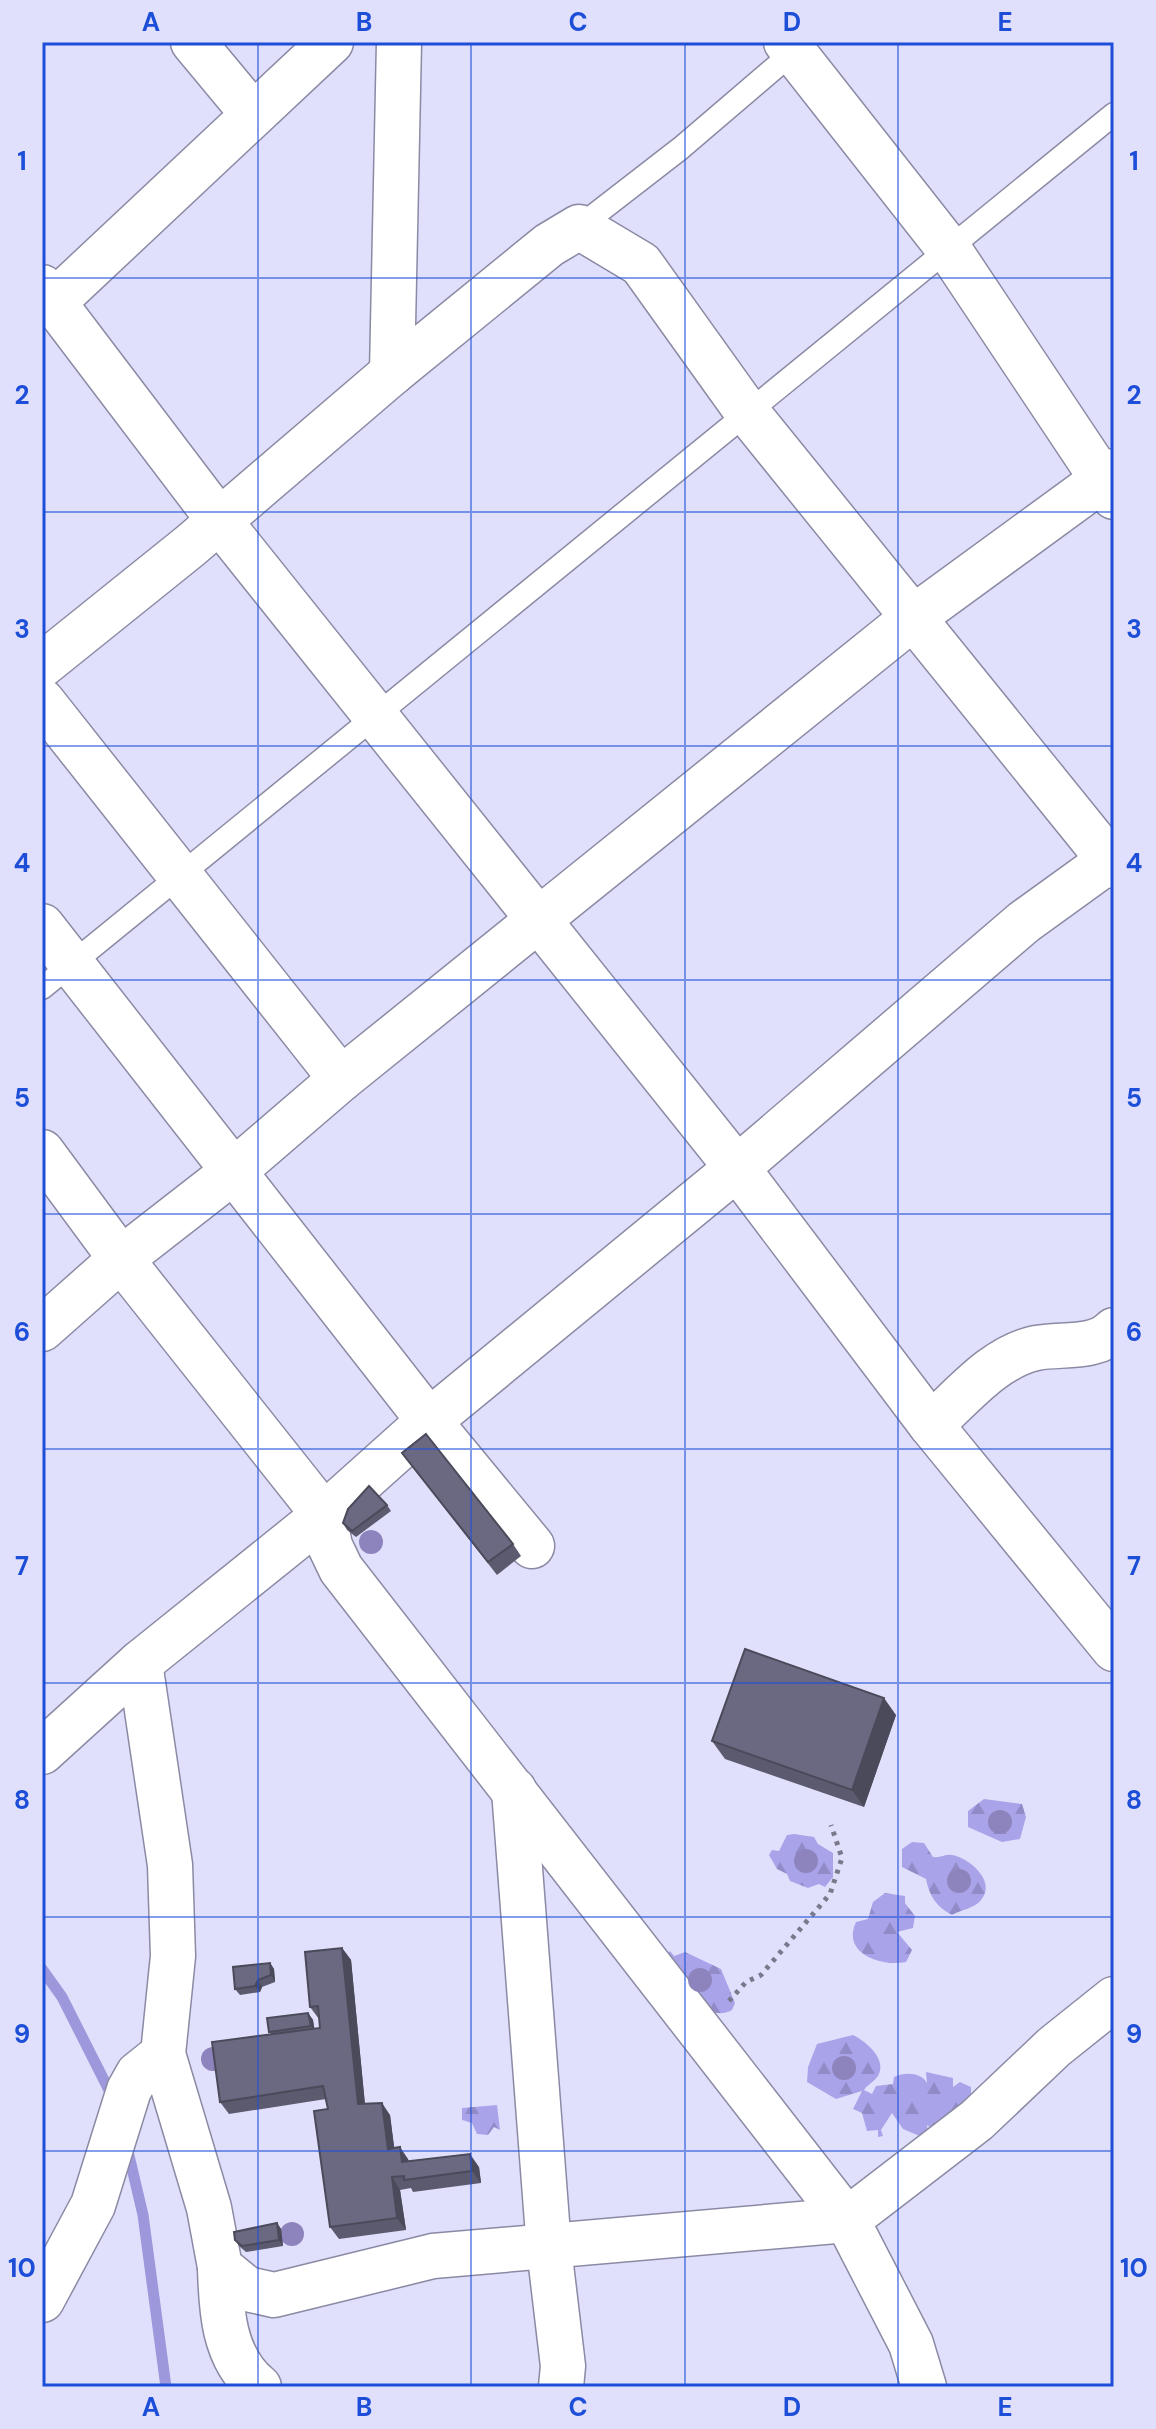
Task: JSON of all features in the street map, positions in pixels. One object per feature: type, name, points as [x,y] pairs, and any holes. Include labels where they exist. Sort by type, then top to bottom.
[{"type":"street","points":[[193,42],[252,113]]},
{"type":"street","points":[[331,42],[48,294],[218,519],[737,1168],[931,1425],[1114,1649]]},
{"type":"street","points":[[392,373],[399,42]]},
{"type":"street","points":[[42,1329],[121,1259],[234,1171],[341,1079],[914,617],[1110,483],[948,248],[795,45]]},
{"type":"street","points":[[42,665],[190,546],[392,373],[549,245],[579,227],[641,264],[747,412],[1113,861],[1024,922],[737,1168],[429,1421],[324,1515],[140,1663],[42,1752]]},
{"type":"street","points":[[42,701],[341,1079]]},
{"type":"street","points":[[42,926],[56,976],[234,1171],[429,1421],[532,1546]]},
{"type":"street","points":[[42,1152],[121,1259],[324,1515],[330,1546],[341,1569],[847,2220],[911,2344],[924,2387]]},
{"type":"street","points":[[931,1425],[1003,1359],[1056,1344],[1089,1344],[1114,1330]]},
{"type":"street","points":[[140,1663],[170,1865],[173,1956],[163,2054],[209,2208],[220,2267],[221,2311],[233,2351],[259,2387]]},
{"type":"street","points":[[514,1790],[549,2248],[563,2366],[561,2387]]},
{"type":"street","points":[[220,2267],[247,2289],[274,2295],[433,2256],[847,2220],[977,2120],[1054,2047],[1114,1999]]},
{"type":"street","points":[[42,2300],[93,2205],[129,2090],[138,2074],[163,2054]]},
{"type":"lane","points":[[579,227],[681,148],[795,45]]},
{"type":"lane","points":[[56,976],[1114,114]]},
{"type":"path","points":[[700,2030],[746,1982],[761,1975],[830,1894],[842,1858],[831,1825]]},
{"type":"green space","points":[[984,1799],[1022,1804],[1026,1817],[1020,1839],[1002,1842],[968,1827],[968,1811]]},
{"type":"green space","points":[[787,1835],[814,1837],[818,1844],[833,1853],[833,1877],[825,1887],[819,1884],[808,1888],[790,1881],[787,1874],[777,1869],[769,1855],[772,1850],[779,1851]]},
{"type":"green space","points":[[912,1842],[924,1843],[933,1857],[952,1855],[973,1866],[986,1886],[981,1900],[952,1915],[942,1908],[931,1895],[926,1879],[902,1867],[902,1849]]},
{"type":"green space","points":[[885,1893],[905,1896],[905,1903],[915,1916],[913,1928],[897,1932],[912,1950],[906,1962],[876,1960],[866,1956],[854,1942],[856,1922],[868,1919],[873,1902]]},
{"type":"green space","points":[[670,1951],[674,1956],[685,1952],[721,1969],[735,2003],[732,2010],[721,2013],[702,2006],[665,1957]]},
{"type":"green space","points":[[853,2035],[869,2046],[880,2064],[878,2076],[864,2090],[872,2094],[876,2086],[893,2084],[894,2077],[903,2074],[917,2075],[927,2083],[926,2072],[953,2078],[953,2087],[960,2082],[971,2087],[971,2096],[931,2128],[927,2125],[928,2133],[922,2137],[903,2129],[892,2113],[881,2130],[883,2136],[878,2137],[878,2130],[867,2131],[862,2113],[853,2109],[862,2091],[836,2099],[807,2082],[808,2067],[817,2044]]},
{"type":"green space","points":[[497,2105],[500,2130],[494,2127],[488,2135],[477,2134],[472,2123],[462,2120],[462,2108]]},
{"type":"building","points":[[426,1434],[513,1544],[488,1562],[402,1453]]},
{"type":"building","points":[[369,1486],[387,1505],[352,1531],[343,1523],[348,1509]]},
{"type":"building","points":[[745,1649],[884,1698],[852,1790],[712,1741]]},
{"type":"building","points":[[342,1948],[358,2104],[382,2103],[388,2149],[400,2147],[402,2162],[470,2154],[472,2171],[404,2180],[404,2176],[392,2177],[397,2218],[330,2227],[314,2111],[328,2109],[323,2086],[220,2102],[212,2042],[320,2028],[318,2006],[310,2007],[305,1952]]},
{"type":"building","points":[[270,1963],[271,1975],[258,1980],[255,1986],[235,1989],[233,1967]]},
{"type":"building","points":[[308,2013],[311,2026],[269,2032],[267,2018]]},
{"type":"building","points":[[277,2223],[279,2240],[242,2246],[235,2240],[234,2232]]},
{"type":"waterway","points":[[42,1969],[62,1997],[114,2100]]},
{"type":"waterway","points":[[127,2147],[143,2215],[166,2387]]}]
